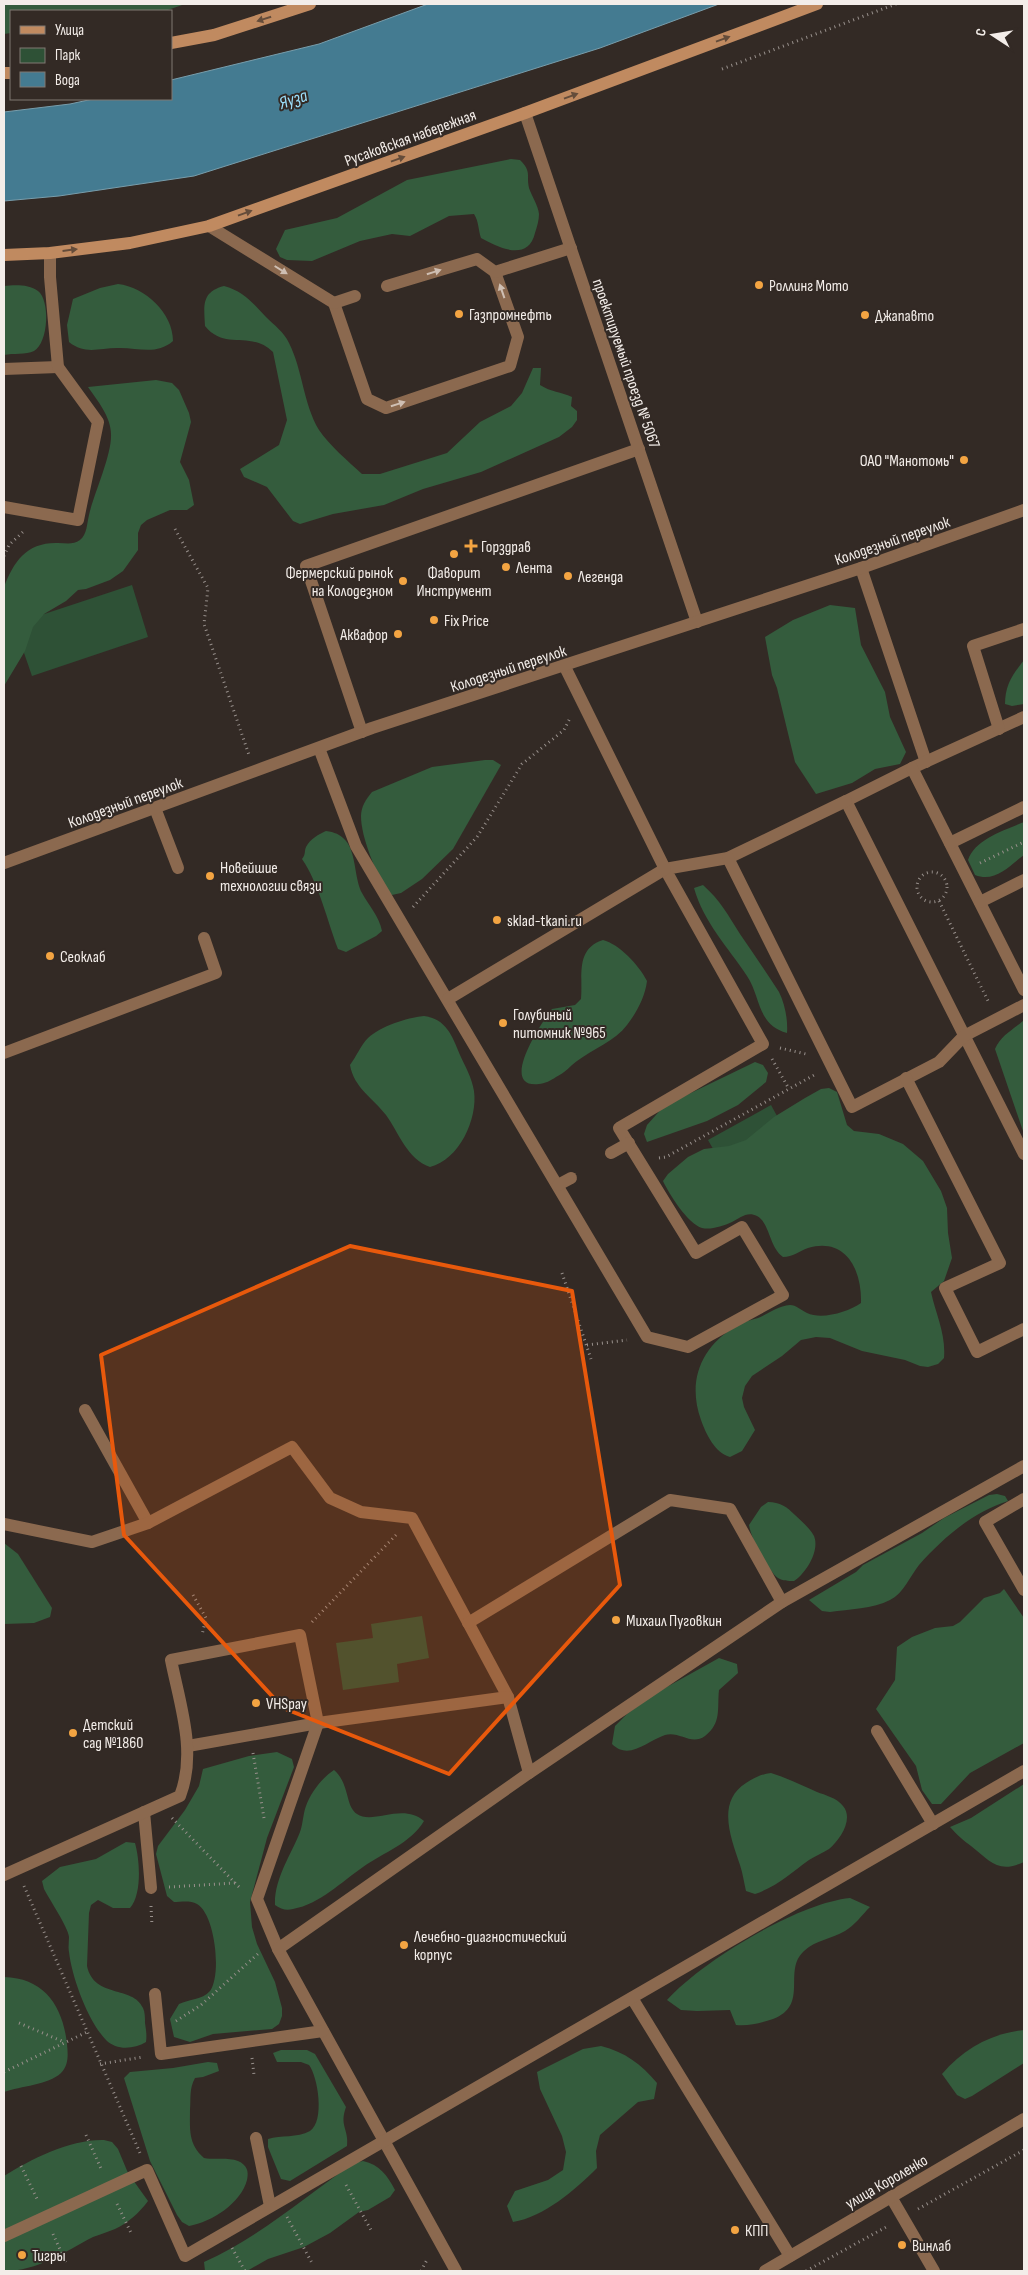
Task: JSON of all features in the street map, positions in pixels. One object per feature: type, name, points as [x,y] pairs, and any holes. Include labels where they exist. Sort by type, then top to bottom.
[{"type":"main road","points":[[172,43],[214,35],[310,4]]},
{"type":"main road","name":"Русаковская набережная","points":[[4,255],[50,253],[130,243],[209,226],[525,113],[816,4]]},
{"type":"street","name":"проектируемый проезд № 5067","points":[[525,113],[697,622]]},
{"type":"street","points":[[209,226],[334,303],[367,399],[386,408],[510,366],[518,337],[495,272],[477,259],[387,286]]},
{"type":"street","points":[[495,272],[571,248]]},
{"type":"street","points":[[4,507],[78,520],[98,422],[58,367],[50,277],[50,253]]},
{"type":"street","points":[[334,303],[355,296]]},
{"type":"street","points":[[4,369],[58,367]]},
{"type":"street","points":[[362,732],[306,566],[639,449]]},
{"type":"street","name":"Колодезный переулок","points":[[4,863],[362,732],[565,667],[861,568],[1024,510]]},
{"type":"street","points":[[861,568],[926,762]]},
{"type":"street","points":[[999,729],[973,646],[1024,629]]},
{"type":"street","points":[[319,748],[356,846],[647,1337],[688,1347],[783,1294],[742,1227],[696,1253],[620,1128],[763,1044],[665,869],[565,667]]},
{"type":"street","points":[[448,999],[665,869],[728,858],[912,768],[1024,717]]},
{"type":"street","points":[[912,768],[1024,990]]},
{"type":"street","points":[[846,801],[1024,1154]]},
{"type":"street","points":[[950,843],[1024,807]]},
{"type":"street","points":[[155,808],[178,868]]},
{"type":"street","points":[[728,858],[852,1107],[938,1062],[964,1036],[1024,1005]]},
{"type":"street","points":[[980,902],[1024,880]]},
{"type":"street","points":[[4,1053],[216,973],[204,938]]},
{"type":"street","points":[[906,1078],[1000,1263],[945,1288],[977,1352],[1024,1329]]},
{"type":"street","points":[[611,1153],[629,1142]]},
{"type":"street","points":[[558,1185],[571,1178]]},
{"type":"street","points":[[85,1410],[148,1523]]},
{"type":"street","points":[[4,1524],[92,1542],[148,1523],[292,1446],[330,1498],[361,1512],[412,1518],[508,1697],[529,1773]]},
{"type":"street","points":[[276,1944],[782,1602],[1024,1466]]},
{"type":"street","points":[[1024,1499],[985,1522],[1024,1590]]},
{"type":"street","points":[[468,1623],[670,1500],[730,1509],[782,1602]]},
{"type":"street","points":[[4,1875],[180,1796],[185,1784],[188,1746],[171,1660],[300,1635],[318,1723],[258,1899],[276,1944],[456,2271]]},
{"type":"street","points":[[188,1746],[318,1723],[508,1697]]},
{"type":"street","points":[[877,1731],[933,1824]]},
{"type":"street","points":[[4,2236],[147,2170],[185,2256],[1024,1771]]},
{"type":"street","points":[[144,1812],[151,1888]]},
{"type":"street","points":[[154,1994],[161,2054],[323,2031]]},
{"type":"street","points":[[632,1998],[790,2256]]},
{"type":"street","name":"улица Короленко","points":[[765,2271],[1024,2119]]},
{"type":"street","points":[[256,2138],[274,2204]]},
{"type":"street","points":[[891,2197],[934,2271]]},
{"type":"path","points":[[722,69],[896,4]]},
{"type":"path","points":[[4,556],[9,545],[28,528],[55,516]]},
{"type":"path","points":[[175,529],[208,588],[204,624],[250,756]]},
{"type":"path","points":[[401,921],[477,837],[522,764],[564,730],[581,698]]},
{"type":"path","points":[[946,880],[1024,842]]},
{"type":"path","points":[[938,872],[946,880],[947,890],[939,901],[925,901],[920,897],[916,884],[924,873],[938,872]]},
{"type":"path","points":[[939,901],[997,1019]]},
{"type":"path","points":[[763,1044],[830,1063]]},
{"type":"path","points":[[763,1044],[789,1089]]},
{"type":"path","points":[[666,1157],[789,1089],[830,1063]]},
{"type":"path","points":[[562,1273],[591,1359]]},
{"type":"path","points":[[587,1345],[647,1337]]},
{"type":"path","points":[[300,1635],[412,1518]]},
{"type":"path","points":[[193,1595],[206,1618]]},
{"type":"path","points":[[250,1734],[265,1826]]},
{"type":"path","points":[[159,1805],[261,1908]]},
{"type":"path","points":[[17,1870],[147,2170]]},
{"type":"path","points":[[151,1888],[236,1883]]},
{"type":"path","points":[[159,2033],[201,2005],[276,1944]]},
{"type":"path","points":[[19,2023],[65,2043]]},
{"type":"path","points":[[4,2072],[87,2032]]},
{"type":"path","points":[[100,2064],[161,2054]]},
{"type":"path","points":[[336,2168],[371,2230]]},
{"type":"path","points":[[274,2204],[312,2263]]},
{"type":"path","points":[[224,2233],[245,2271]]},
{"type":"highlighted area","points":[[350,1246],[572,1291],[620,1585],[449,1774],[283,1708],[124,1535],[101,1355]]},
{"type":"green space","points":[[4,4],[185,4],[168,10],[10,10],[10,33],[4,34]]},
{"type":"green space","points":[[511,159],[520,160],[526,168],[529,188],[539,214],[531,242],[520,250],[496,246],[481,238],[474,214],[449,216],[410,236],[392,234],[360,241],[312,261],[287,260],[280,257],[276,249],[285,230],[337,218],[407,180]]},
{"type":"green space","points":[[118,284],[138,290],[156,303],[168,321],[173,341],[167,346],[153,350],[117,348],[86,350],[69,342],[67,325],[73,299],[100,288]]},
{"type":"green space","points":[[4,286],[30,287],[38,291],[42,296],[46,312],[45,330],[43,339],[34,351],[4,355]]},
{"type":"green space","points":[[224,286],[237,291],[247,298],[284,335],[294,354],[310,409],[319,430],[334,448],[362,474],[380,474],[447,453],[480,422],[511,406],[522,393],[533,368],[541,368],[540,385],[572,397],[571,406],[577,411],[577,420],[572,427],[559,437],[481,472],[423,489],[384,505],[333,514],[300,524],[293,521],[267,487],[244,477],[240,469],[279,445],[287,420],[273,352],[256,342],[221,338],[205,326],[205,306],[208,296],[211,292]]},
{"type":"green space","points":[[156,380],[172,383],[179,390],[189,413],[191,422],[180,462],[189,480],[194,505],[187,510],[170,510],[147,520],[141,525],[138,533],[138,550],[123,571],[110,580],[78,590],[66,601],[44,614],[33,627],[25,651],[4,686],[4,587],[12,569],[23,555],[38,546],[75,543],[82,538],[106,463],[111,443],[109,421],[88,387]]},
{"type":"green space","points":[[132,585],[148,637],[32,676],[14,624]]},
{"type":"green space","points":[[830,605],[855,608],[861,645],[885,692],[890,717],[906,752],[900,764],[875,769],[852,783],[816,794],[795,762],[777,688],[772,675],[765,637],[793,620]]},
{"type":"green space","points":[[1024,660],[1024,704],[1012,706],[1005,704],[1006,691],[1010,680]]},
{"type":"green space","points":[[493,760],[501,765],[453,849],[422,879],[401,893],[392,895],[385,890],[377,874],[363,834],[362,809],[372,792],[432,767]]},
{"type":"green space","points":[[1024,822],[1024,855],[995,875],[982,877],[975,875],[968,860],[977,846],[991,836]]},
{"type":"green space","points":[[326,831],[337,834],[349,846],[362,893],[376,916],[382,931],[346,952],[338,949],[318,891],[302,859],[310,842]]},
{"type":"green space","points":[[703,885],[723,908],[779,992],[786,1012],[787,1033],[770,1024],[765,1017],[752,984],[710,924],[698,901],[694,888]]},
{"type":"green space","points":[[603,940],[609,942],[628,956],[647,981],[637,1010],[622,1031],[577,1061],[562,1074],[543,1083],[527,1083],[522,1076],[522,1065],[526,1052],[552,1009],[575,1005],[581,999],[581,973],[584,957],[594,944]]},
{"type":"green space","points":[[424,1016],[443,1024],[451,1035],[472,1081],[474,1091],[473,1114],[464,1137],[450,1156],[430,1167],[409,1152],[386,1115],[355,1080],[350,1065],[365,1041],[373,1034],[394,1023]]},
{"type":"green space","points":[[1024,1020],[1024,1134],[995,1049],[1004,1036]]},
{"type":"green space","points":[[755,1062],[763,1065],[768,1073],[766,1082],[738,1105],[707,1121],[647,1142],[644,1134],[647,1125],[664,1106]]},
{"type":"green space","points":[[829,1088],[837,1092],[847,1125],[854,1131],[879,1134],[903,1144],[923,1161],[941,1191],[947,1208],[952,1258],[944,1281],[931,1292],[944,1341],[944,1358],[938,1364],[928,1367],[920,1366],[905,1360],[862,1351],[830,1338],[816,1337],[801,1340],[782,1356],[752,1376],[745,1386],[742,1398],[744,1407],[755,1430],[742,1451],[730,1457],[720,1452],[708,1437],[697,1406],[696,1392],[700,1366],[714,1344],[736,1326],[781,1307],[792,1305],[807,1313],[820,1316],[842,1312],[861,1303],[861,1291],[855,1268],[842,1252],[832,1247],[821,1246],[808,1248],[793,1255],[783,1257],[778,1253],[765,1224],[757,1216],[750,1214],[721,1226],[702,1228],[691,1221],[679,1208],[663,1181],[668,1174],[688,1157],[704,1149],[729,1146],[746,1140],[774,1117],[821,1089]]},
{"type":"green space","points":[[771,1105],[799,1156],[737,1191],[708,1140]]},
{"type":"green space","points":[[989,1495],[1005,1496],[1008,1501],[983,1512],[949,1535],[919,1565],[899,1593],[890,1600],[869,1607],[830,1612],[822,1611],[809,1600],[856,1572],[863,1565],[922,1533],[944,1518]]},
{"type":"green space","points":[[768,1502],[786,1507],[814,1536],[815,1548],[811,1561],[803,1573],[794,1581],[782,1580],[774,1574],[760,1553],[750,1531],[749,1525],[761,1507]]},
{"type":"green space","points":[[4,1543],[18,1554],[52,1608],[50,1617],[34,1623],[4,1624]]},
{"type":"green space","points":[[1004,1589],[1024,1618],[1024,1743],[970,1773],[941,1804],[932,1804],[922,1790],[916,1766],[876,1709],[895,1680],[897,1647],[912,1637],[935,1628],[953,1626],[960,1622],[984,1598],[1000,1593]]},
{"type":"green space","points":[[422,1616],[429,1658],[397,1664],[399,1682],[343,1690],[336,1643],[373,1638],[371,1624]]},
{"type":"green space","points":[[719,1658],[737,1664],[738,1673],[719,1690],[716,1720],[714,1726],[705,1736],[695,1740],[670,1734],[638,1748],[625,1751],[618,1749],[612,1744],[615,1726],[627,1714],[656,1693]]},
{"type":"green space","points":[[277,1752],[292,1759],[294,1767],[267,1838],[250,1902],[252,1927],[257,1944],[275,1982],[282,2008],[282,2016],[279,2024],[272,2029],[213,2034],[190,2042],[174,2037],[170,2019],[179,2004],[207,1994],[214,1983],[216,1972],[215,1945],[203,1910],[197,1904],[174,1902],[167,1896],[156,1854],[158,1846],[185,1810],[199,1786],[203,1769],[249,1756]]},
{"type":"green space","points":[[334,1770],[343,1782],[351,1806],[357,1814],[371,1817],[407,1813],[424,1821],[412,1836],[363,1867],[330,1892],[303,1906],[290,1910],[281,1909],[275,1905],[277,1886],[300,1832],[306,1806],[317,1786]]},
{"type":"green space","points":[[771,1773],[838,1801],[846,1811],[847,1817],[841,1835],[829,1849],[809,1860],[777,1884],[755,1894],[746,1891],[730,1832],[729,1810],[731,1800],[746,1783],[764,1774]]},
{"type":"green space","points":[[1024,1784],[1024,1862],[1007,1867],[995,1864],[984,1857],[950,1827],[971,1818]]},
{"type":"green space","points":[[126,1842],[135,1843],[137,1850],[139,1877],[137,1894],[130,1908],[113,1908],[98,1900],[91,1905],[87,1966],[91,1976],[97,1983],[105,1988],[131,1996],[143,2008],[146,2042],[126,2048],[110,2044],[99,2032],[87,2011],[71,1962],[68,1932],[44,1889],[42,1881],[60,1867],[96,1859]]},
{"type":"green space","points":[[850,1898],[870,1907],[848,1929],[814,1944],[804,1951],[798,1959],[795,1968],[793,1997],[784,2013],[759,2023],[736,2025],[730,2010],[681,2010],[667,2000],[703,1968],[752,1936],[804,1911],[829,1902]]},
{"type":"green space","points":[[4,1977],[31,1983],[49,1997],[61,2018],[65,2031],[68,2055],[64,2070],[56,2077],[42,2083],[4,2092]]},
{"type":"green space","points":[[1024,2030],[1024,2063],[972,2096],[965,2099],[957,2095],[942,2074],[950,2065],[979,2044],[1001,2035]]},
{"type":"green space","points":[[601,2046],[625,2055],[645,2070],[657,2083],[654,2099],[638,2102],[600,2135],[596,2151],[597,2168],[579,2185],[547,2209],[536,2215],[513,2222],[507,2206],[515,2191],[548,2180],[563,2170],[566,2152],[562,2136],[540,2089],[537,2072],[583,2049]]},
{"type":"green space","points":[[281,2050],[307,2050],[315,2054],[346,2107],[343,2119],[347,2135],[347,2146],[290,2181],[281,2179],[268,2147],[268,2139],[300,2135],[310,2131],[315,2126],[319,2109],[315,2079],[309,2065],[301,2062],[277,2062],[273,2053]]},
{"type":"green space","points":[[208,2062],[217,2063],[219,2071],[195,2078],[193,2082],[190,2130],[193,2142],[204,2158],[230,2159],[243,2164],[247,2169],[248,2177],[244,2188],[232,2204],[216,2216],[189,2226],[182,2222],[177,2215],[150,2161],[124,2078],[130,2072],[173,2068]]},
{"type":"green space","points":[[104,2140],[112,2142],[118,2149],[128,2173],[148,2201],[133,2217],[120,2227],[93,2237],[39,2264],[28,2268],[4,2271],[4,2176],[26,2163],[65,2146]]},
{"type":"green space","points":[[363,2161],[374,2165],[386,2175],[395,2190],[390,2197],[368,2210],[359,2212],[330,2233],[304,2247],[268,2259],[247,2271],[205,2271],[204,2262],[263,2229],[354,2163]]},
{"type":"water","name":"Яуза","points":[[428,4],[719,4],[600,48],[194,176],[59,196],[4,201],[4,112],[88,100],[172,100],[172,80],[319,44]]},
{"type":"place","name":"Роллинг Мото","points":[[759,285]]},
{"type":"place","name":"Газпромнефть","points":[[459,314]]},
{"type":"place","name":"Джапавто","points":[[865,315]]},
{"type":"place","name":"ОАО \"Манотомь\"","points":[[964,460]]},
{"type":"place","name":"Горздрав","points":[[471,546]]},
{"type":"place","name":"Фаворит Инструмент","points":[[454,554]]},
{"type":"place","name":"Лента","points":[[506,567]]},
{"type":"place","name":"Легенда","points":[[568,576]]},
{"type":"place","name":"Фермерский рынок на Колодезном","points":[[403,581]]},
{"type":"place","name":"Fix Price","points":[[434,620]]},
{"type":"place","name":"Аквафор","points":[[398,634]]},
{"type":"place","name":"Новейшие технологии связи","points":[[210,876]]},
{"type":"place","name":"sklad-tkani.ru","points":[[497,920]]},
{"type":"place","name":"Сеоклаб","points":[[50,956]]},
{"type":"place","name":"Голубиный питомник №965","points":[[503,1023]]},
{"type":"place","name":"Михаил Пуговкин","points":[[616,1620]]},
{"type":"place","name":"VHSpay","points":[[256,1703]]},
{"type":"place","name":"Детский сад №1860","points":[[73,1733]]},
{"type":"place","name":"Лечебно-диагностический корпус","points":[[404,1945]]},
{"type":"place","name":"КПП","points":[[735,2230]]},
{"type":"place","name":"Винлаб","points":[[902,2245]]},
{"type":"place","name":"Тигры","points":[[22,2255]]}]
